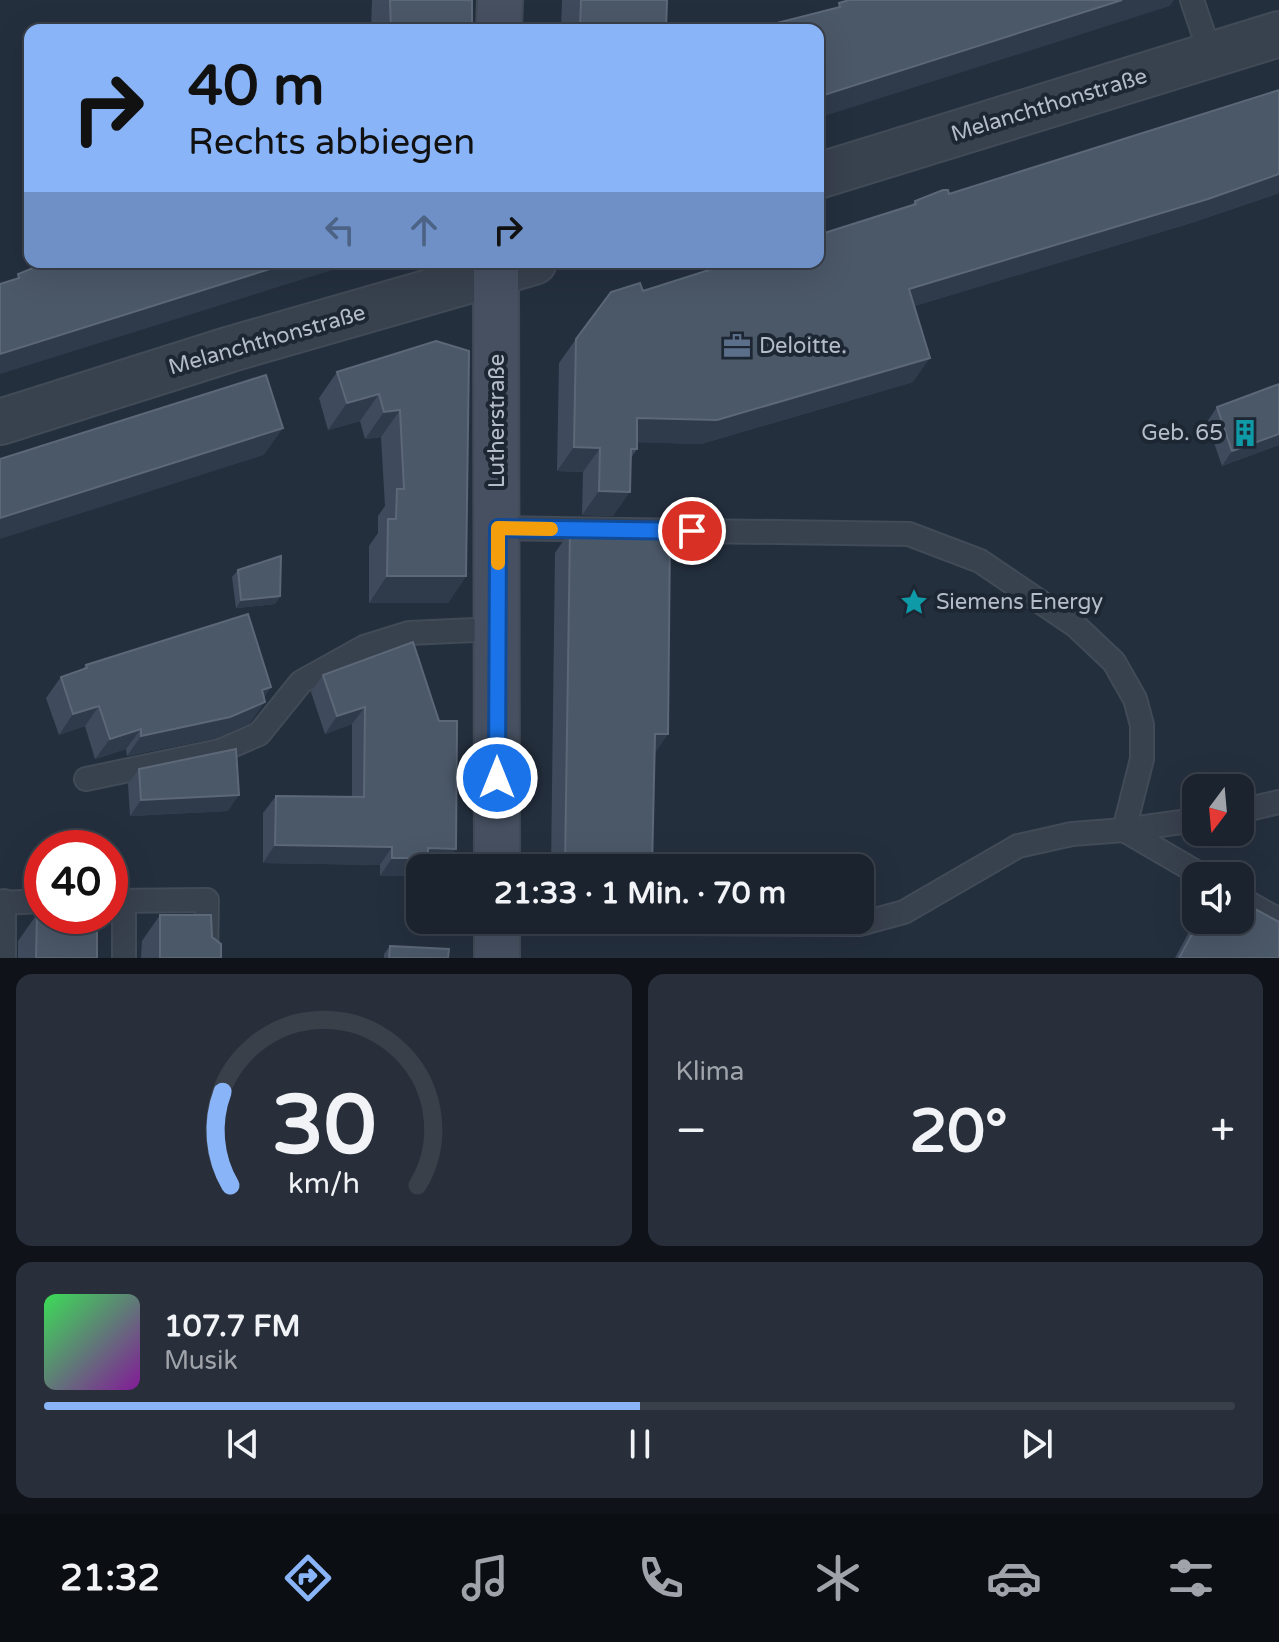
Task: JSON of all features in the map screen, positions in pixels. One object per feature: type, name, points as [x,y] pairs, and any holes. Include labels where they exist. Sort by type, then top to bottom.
[{"type":"street","points":[[499,24],[500,0]]},
{"type":"street","name":"Melanchthonstraße","points":[[824,174],[1279,34]]},
{"type":"street","name":"Melanchthonstraße","points":[[0,422],[233,348],[502,268]]},
{"type":"street","name":"Lutherstraße","points":[[497,854],[498,528],[509,268]]},
{"type":"lane","points":[[1192,0],[1211,56]]},
{"type":"lane","points":[[498,528],[909,534],[980,561],[1076,626],[1114,662],[1135,699],[1142,725],[1142,759],[1124,830]]},
{"type":"lane","points":[[86,779],[220,751],[259,734],[290,691],[364,647],[409,633],[497,629]]},
{"type":"lane","points":[[1254,808],[1279,802]]},
{"type":"lane","points":[[874,920],[904,912],[1018,846],[1072,834],[1182,822]]},
{"type":"lane","points":[[1124,830],[1182,864]]},
{"type":"lane","points":[[128,901],[207,900],[206,958]]},
{"type":"lane","points":[[4,958],[2,902],[24,901]]},
{"type":"lane","points":[[1254,906],[1279,920]]},
{"type":"lane","points":[[121,934],[124,958]]},
{"type":"building","points":[[390,0],[472,0],[472,24],[391,24]]},
{"type":"building","points":[[581,0],[667,0],[666,24],[580,24]]},
{"type":"building","points":[[849,0],[1122,0],[824,95],[824,24],[773,24],[840,7],[839,3]]},
{"type":"building","points":[[1279,90],[1279,174],[1208,199],[909,289],[930,358],[717,420],[637,418],[637,449],[631,449],[630,492],[599,491],[600,448],[574,447],[576,339],[611,292],[640,283],[643,291],[715,268],[824,268],[824,233],[916,204],[915,201],[943,190],[948,190],[949,194]]},
{"type":"building","points":[[33,268],[273,268],[0,354],[0,284],[19,278],[18,274]]},
{"type":"building","points":[[436,341],[469,351],[466,576],[387,576],[388,519],[396,519],[397,489],[404,489],[400,410],[384,412],[379,394],[347,403],[337,372]]},
{"type":"building","points":[[266,375],[283,428],[0,518],[0,459]]},
{"type":"building","name":"Geb. 65","points":[[1279,384],[1279,434],[1232,451],[1217,407]]},
{"type":"building","points":[[597,522],[627,522],[627,533],[670,534],[668,734],[655,734],[652,854],[565,854],[570,531],[597,532]]},
{"type":"building","points":[[281,556],[280,596],[241,600],[238,570]]},
{"type":"building","points":[[248,614],[271,687],[262,690],[265,702],[230,717],[141,736],[141,729],[110,739],[99,706],[73,714],[61,677],[87,668],[86,665]]},
{"type":"building","points":[[413,642],[439,721],[457,721],[456,849],[428,848],[428,854],[406,854],[406,858],[392,858],[392,847],[275,845],[276,796],[364,797],[365,707],[337,716],[323,675]]},
{"type":"building","points":[[236,749],[239,795],[141,800],[139,769]]},
{"type":"building","points":[[1254,909],[1279,922],[1279,958],[1179,958],[1192,934],[1254,934]]},
{"type":"building","points":[[160,915],[211,915],[212,937],[221,944],[221,958],[160,958]]},
{"type":"building","points":[[37,934],[97,934],[97,958],[36,958]]},
{"type":"building","points":[[390,946],[449,949],[448,958],[389,958]]},
{"type":"slow traffic","points":[[498,563],[498,528],[551,529]]},
{"type":"place","name":"Deloitte.","points":[[737,346]]},
{"type":"place","name":"Geb. 65","points":[[1245,433]]},
{"type":"place","name":"Siemens Energy","points":[[914,602]]},
{"type":"route","points":[[497,778],[498,528],[692,531]]}]
